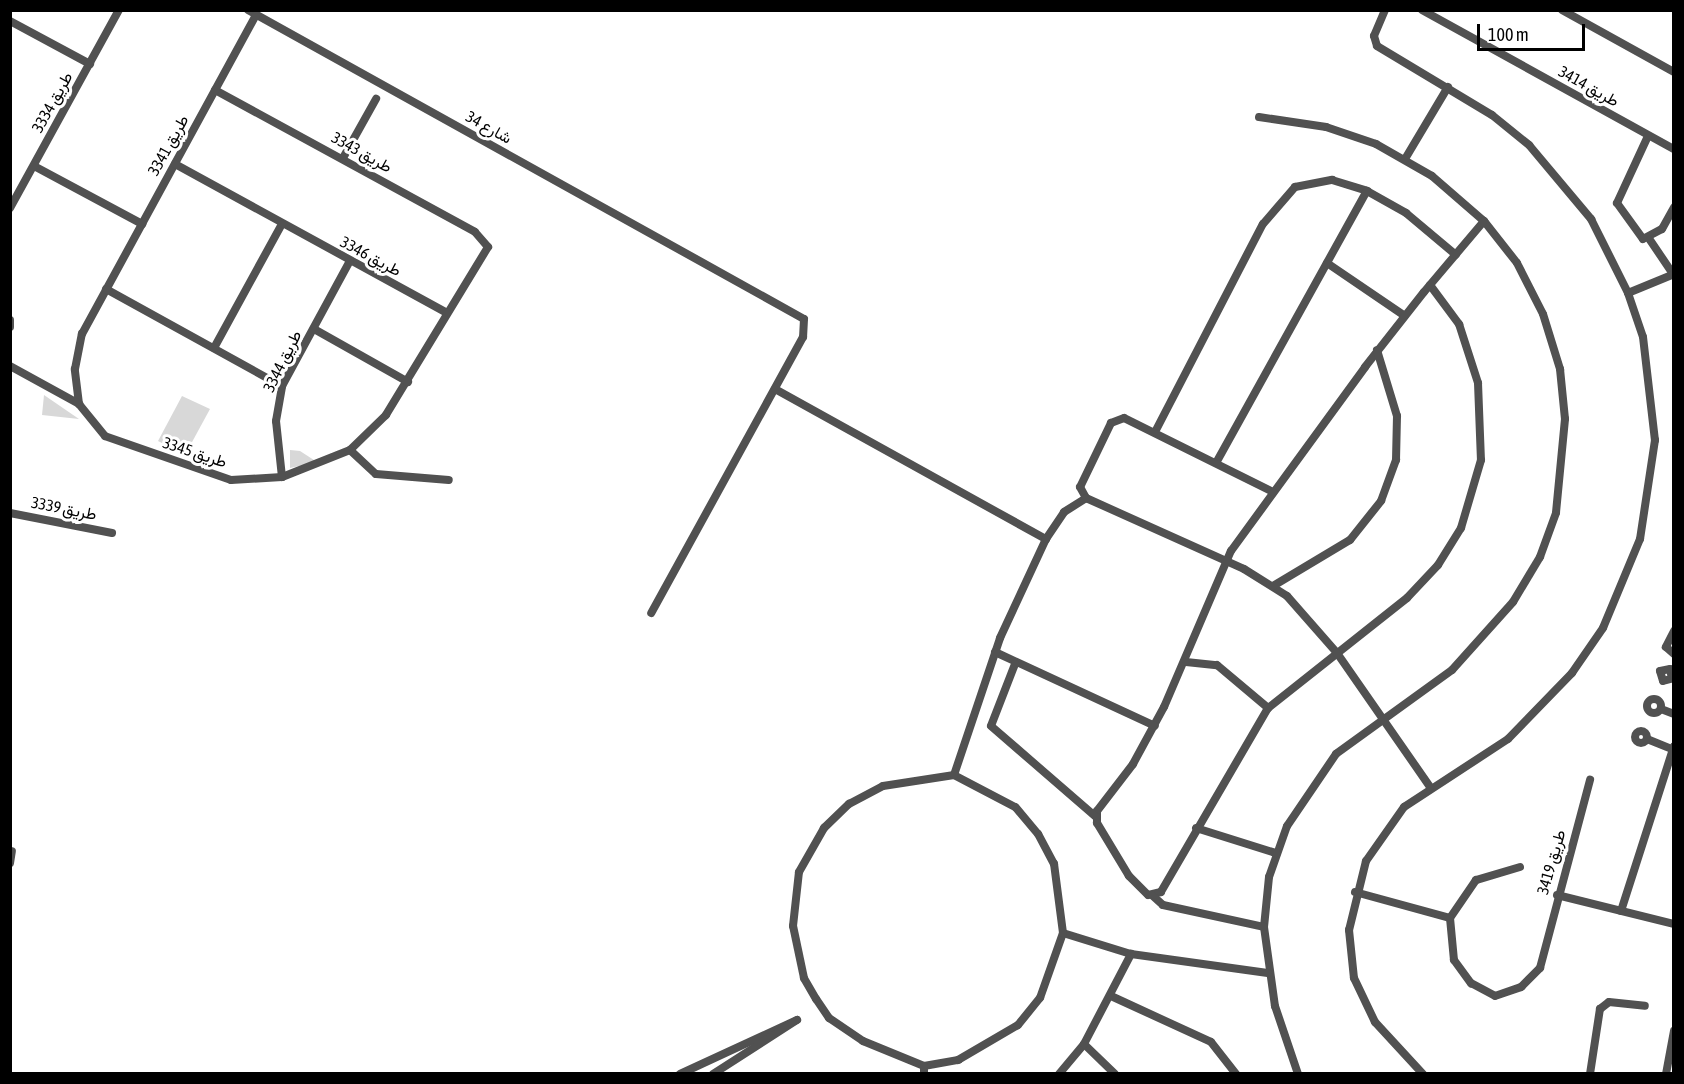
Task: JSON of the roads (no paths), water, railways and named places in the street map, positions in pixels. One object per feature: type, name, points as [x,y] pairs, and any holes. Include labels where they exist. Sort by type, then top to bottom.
[{"type":"street","name":"طريق 3334","points":[[10,208],[119,10]]},
{"type":"street","points":[[1385,10],[1374,36],[1377,46],[1492,115],[1563,181],[1591,219],[1629,293],[1652,390],[1655,440],[1640,539],[1622,590],[1572,673],[1541,709],[1470,765],[1430,787],[1383,833],[1355,892],[1350,954],[1363,1001],[1390,1041],[1423,1074]]},
{"type":"street","name":"طريق 3414","points":[[1422,10],[1674,149]]},
{"type":"street","points":[[1562,10],[1674,72]]},
{"type":"street","name":"طريق 3341","points":[[79,404],[77,352],[106,289],[215,90],[252,13]]},
{"type":"street","name":"شارع 34","points":[[252,13],[717,266],[804,319],[806,332],[651,613]]},
{"type":"street","points":[[10,21],[90,64]]},
{"type":"street","points":[[1405,159],[1448,87]]},
{"type":"street","name":"طريق 3343","points":[[215,90],[475,232],[488,247]]},
{"type":"street","points":[[343,158],[376,99]]},
{"type":"street","points":[[1259,117],[1344,132],[1405,159],[1484,221],[1527,280],[1555,350],[1565,419],[1559,498],[1532,572],[1493,629],[1437,682],[1382,717],[1317,776],[1276,853],[1263,927],[1268,973],[1298,1074]]},
{"type":"street","points":[[1629,293],[1673,274],[1650,240],[1643,239],[1617,203],[1648,136]]},
{"type":"street","name":"طريق 3346","points":[[175,164],[447,313]]},
{"type":"street","points":[[34,166],[142,224]]},
{"type":"street","points":[[1155,432],[1277,203],[1295,187],[1317,180],[1366,191],[1406,213],[1456,255]]},
{"type":"street","points":[[1216,463],[1366,191]]},
{"type":"street","points":[[1650,240],[1674,207]]},
{"type":"street","points":[[1096,817],[1155,726],[1186,662],[1225,561],[1377,350],[1484,221]]},
{"type":"street","points":[[214,348],[282,224]]},
{"type":"street","name":"طريق 3345","points":[[79,404],[105,436],[170,461],[231,480],[282,477],[350,450],[408,382],[488,247]]},
{"type":"street","name":"طريق 3344","points":[[282,477],[276,421],[282,386],[350,261]]},
{"type":"street","points":[[1327,263],[1405,315]]},
{"type":"street","points":[[1153,896],[1161,892],[1196,828],[1268,708],[1407,598],[1437,565],[1461,528],[1481,460],[1478,383],[1459,324],[1430,285]]},
{"type":"street","points":[[106,289],[282,386]]},
{"type":"street","points":[[10,320],[10,327]]},
{"type":"street","name":"طريق 3344","points":[[314,329],[408,382]]},
{"type":"street","points":[[1273,586],[1350,540],[1381,501],[1396,460],[1397,416],[1377,350]]},
{"type":"street","points":[[10,366],[79,404]]},
{"type":"street","points":[[774,389],[1046,539]]},
{"type":"street","points":[[1273,492],[1127,419],[1114,420],[1081,484],[1086,498],[1225,561],[1273,586],[1337,653],[1430,787]]},
{"type":"street","points":[[350,450],[376,474],[448,480]]},
{"type":"street","points":[[954,775],[995,652],[1046,539],[1064,512],[1086,498]]},
{"type":"street","name":"طريق 3339","points":[[10,513],[112,533]]},
{"type":"street","points":[[1674,631],[1666,647],[1674,654]]},
{"type":"street","points":[[995,652],[1015,664],[1155,726]]},
{"type":"street","points":[[1186,662],[1217,665],[1268,708]]},
{"type":"street","points":[[1015,664],[991,726],[1096,817],[1129,876],[1163,904],[1263,927]]},
{"type":"street","points":[[1661,709],[1674,714]]},
{"type":"street","points":[[1621,911],[1656,790],[1673,748],[1647,739]]},
{"type":"street","points":[[954,775],[1015,807],[1038,834],[1057,875],[1063,933],[1045,988],[1018,1026],[969,1056],[924,1070],[863,1041],[829,1018],[804,978],[793,899],[810,849],[849,804],[883,786],[954,775]]},
{"type":"street","name":"طريق 3419","points":[[1450,918],[1454,960],[1471,983],[1495,996],[1532,979],[1544,953],[1557,895],[1590,780]]},
{"type":"street","points":[[1196,828],[1276,853]]},
{"type":"street","points":[[10,863],[12,851]]},
{"type":"street","points":[[1355,892],[1450,918],[1476,880],[1520,867]]},
{"type":"street","points":[[1557,895],[1674,924]]},
{"type":"street","points":[[1063,933],[1131,954],[1268,973]]},
{"type":"street","points":[[1059,1074],[1084,1044],[1131,954]]},
{"type":"street","points":[[1111,996],[1211,1042],[1236,1074]]},
{"type":"street","points":[[1590,1074],[1600,1009],[1609,1002],[1645,1006]]},
{"type":"street","points":[[680,1074],[797,1020],[713,1074]]},
{"type":"street","points":[[1666,1074],[1674,1031]]},
{"type":"street","points":[[1084,1044],[1115,1074]]}]
